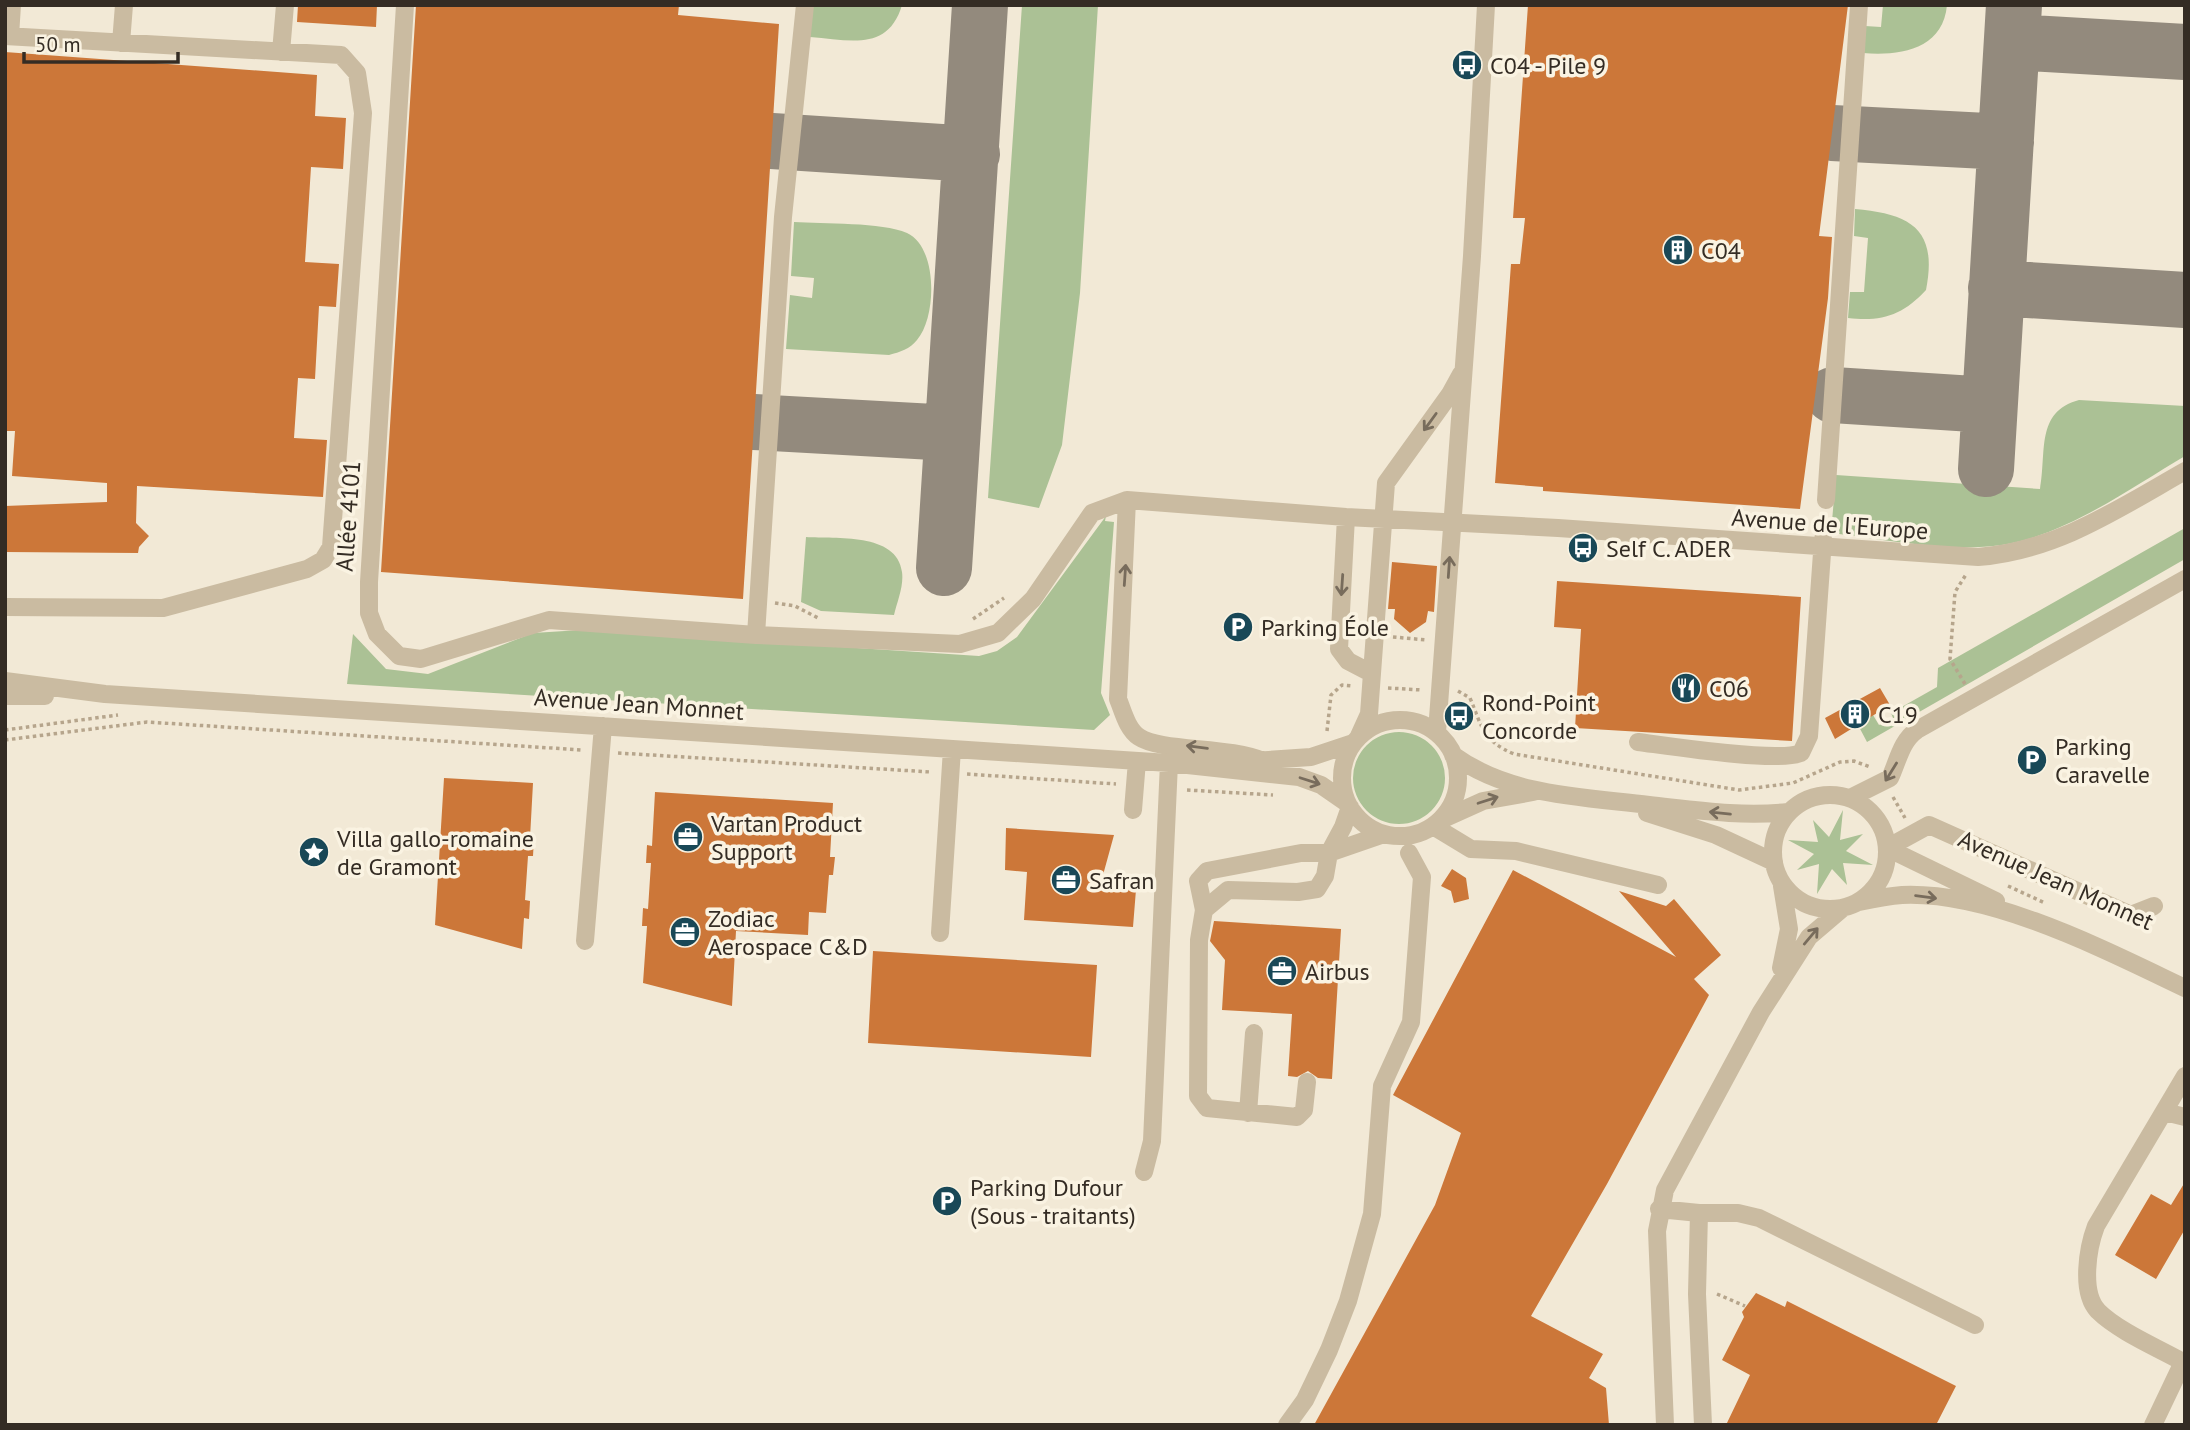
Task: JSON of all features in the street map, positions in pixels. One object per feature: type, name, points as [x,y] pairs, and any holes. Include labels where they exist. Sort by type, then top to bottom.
[{"type":"street","points":[[5,607],[163,608],[307,569],[323,560],[331,547],[363,113],[357,73],[341,55],[8,36],[12,5]]},
{"type":"street","points":[[121,43],[124,5]]},
{"type":"street","points":[[281,52],[285,5]]},
{"type":"street","name":"Allée 4101","points":[[405,5],[369,582],[369,613],[377,634],[399,656],[421,659],[549,620],[756,635],[960,645],[998,633],[1033,598],[1092,513],[1127,500]]},
{"type":"street","points":[[756,635],[783,217],[805,5]]},
{"type":"street","points":[[1437,732],[1465,363],[1486,5]]},
{"type":"street","points":[[1826,500],[1859,5]]},
{"type":"street","points":[[1203,910],[1228,890],[1298,892],[1317,889],[1325,876],[1329,853],[1343,827],[1348,805],[1342,778],[1343,766],[1369,714],[1386,483],[1450,394],[1465,363]]},
{"type":"street","name":"Avenue de l'Europe","points":[[1127,500],[1452,524],[1823,544],[1978,557],[2024,551],[2064,537],[2185,471]]},
{"type":"street","points":[[1127,500],[1118,699],[1127,722],[1139,737],[1156,742],[1245,753],[1263,761]]},
{"type":"street","points":[[1346,517],[1339,649],[1348,662],[1370,680]]},
{"type":"street","points":[[1638,742],[1699,750],[1782,755],[1801,753],[1809,736],[1823,544]]},
{"type":"street","points":[[1850,799],[1890,778],[1908,736],[1917,730],[2185,579]]},
{"type":"street","name":"Avenue Jean Monnet","points":[[5,681],[104,695]]},
{"type":"street","name":"Avenue Jean Monnet","points":[[5,696],[104,695],[1169,763],[1299,777],[1321,785],[1348,805]]},
{"type":"street","points":[[1356,740],[1389,720],[1422,724],[1437,732],[1453,754],[1494,777],[1540,792],[1743,815],[1788,812],[1817,796],[1850,799],[1876,818],[1884,830],[1887,848],[1881,879],[1809,937],[1761,1013],[1673,1171],[1659,1209],[1657,1252],[1665,1425]]},
{"type":"street","points":[[585,941],[603,726]]},
{"type":"street","name":"Avenue Jean Monnet","points":[[1169,763],[1263,761],[1324,755],[1356,740]]},
{"type":"street","points":[[940,933],[952,749]]},
{"type":"street","points":[[1436,823],[1452,803],[1458,783],[1453,754]]},
{"type":"street","points":[[1133,810],[1137,761]]},
{"type":"street","points":[[1144,1172],[1152,1141],[1169,763]]},
{"type":"street","points":[[1348,805],[1370,828],[1384,834],[1408,836],[1502,795],[1540,792]]},
{"type":"street","points":[[1603,800],[1716,835],[1774,862]]},
{"type":"street","points":[[1761,1013],[1788,943],[1788,912],[1774,862],[1773,844],[1778,827],[1788,812]]},
{"type":"street","points":[[1436,823],[1471,849],[1516,851],[1658,885]]},
{"type":"street","points":[[1887,848],[1929,825],[2131,915],[2154,906]]},
{"type":"street","points":[[1307,1082],[1304,1110],[1297,1117],[1207,1108],[1198,1096],[1199,940],[1203,910],[1198,881],[1207,871],[1301,853],[1329,853],[1384,834]]},
{"type":"street","name":"Avenue Jean Monnet","points":[[1887,848],[2043,925],[2185,988]]},
{"type":"street","points":[[1287,1425],[1305,1400],[1329,1350],[1348,1301],[1372,1213],[1382,1086],[1410,1022],[1422,877],[1409,853]]},
{"type":"street","points":[[1782,884],[1794,897],[1809,906],[1826,909],[1851,905]]},
{"type":"street","name":"Avenue Jean Monnet","points":[[1851,905],[1922,895],[1979,905],[2043,925]]},
{"type":"street","points":[[1248,1112],[1254,1033]]},
{"type":"street","points":[[2154,1425],[2184,1362],[2098,1311],[2092,1302],[2089,1282],[2090,1252],[2096,1226],[2185,1076]]},
{"type":"street","points":[[2165,1112],[2185,1117]]},
{"type":"street","points":[[1659,1209],[1738,1213],[1759,1218],[1975,1325]]},
{"type":"street","points":[[1699,1213],[1697,1294],[1703,1425]]},
{"type":"path","points":[[1973,698],[1950,654],[1955,592],[1978,557]]},
{"type":"path","points":[[972,620],[1010,594]]},
{"type":"path","points":[[758,601],[795,606],[824,620]]},
{"type":"path","points":[[1381,636],[1437,640]]},
{"type":"path","points":[[1327,740],[1331,695],[1342,685],[1370,680],[1461,692],[1470,698],[1482,731],[1495,746],[1514,754],[1739,790],[1793,783],[1840,762],[1854,761],[1873,768],[1885,782],[1912,832]]},
{"type":"path","points":[[5,740],[147,722],[1135,785]]},
{"type":"path","points":[[1168,789],[1276,796]]},
{"type":"path","name":"Avenue Jean Monnet","points":[[2004,884],[2053,906]]},
{"type":"path","points":[[1697,1294],[1721,1294],[1745,1306]]},
{"type":"green space","points":[[813,5],[902,5],[896,20],[887,30],[877,37],[853,41],[810,37]]},
{"type":"green space","points":[[1022,5],[1098,5],[1080,293],[1062,445],[1039,508],[988,498]]},
{"type":"green space","points":[[1883,5],[1947,5],[1944,20],[1928,41],[1904,51],[1863,53],[1865,26],[1881,27]]},
{"type":"green space","points":[[1855,209],[1875,211],[1905,221],[1924,239],[1929,269],[1926,290],[1909,305],[1891,315],[1871,319],[1848,318],[1850,292],[1864,292],[1868,238],[1854,236]]},
{"type":"green space","points":[[794,222],[896,229],[917,241],[929,267],[931,300],[924,329],[917,340],[904,350],[889,355],[786,349],[790,295],[812,298],[814,278],[791,276]]},
{"type":"green space","points":[[2079,400],[2185,406],[2185,456],[2096,509],[2049,532],[2025,540],[2002,545],[1959,547],[1831,533],[1836,475],[2040,489],[2049,424],[2055,414],[2065,406]]},
{"type":"green space","points":[[1106,516],[1105,521],[1114,522],[1101,693],[1110,715],[1094,730],[347,684],[353,634],[386,669],[428,674],[533,633],[581,630],[979,656],[997,651],[1017,637]]},
{"type":"green space","points":[[2185,528],[2185,559],[1867,742],[1858,725],[1873,715],[1879,725],[1893,718],[1891,713],[1937,687],[1938,668]]},
{"type":"green space","points":[[806,537],[863,540],[889,550],[898,559],[902,572],[894,615],[821,611],[801,602]]},
{"type":"green space","points":[[1399,732],[1417,736],[1431,746],[1441,760],[1445,778],[1441,796],[1431,810],[1417,820],[1399,824],[1381,820],[1367,810],[1357,796],[1353,778],[1357,760],[1367,746],[1381,736]]},
{"type":"green space","points":[[1843,810],[1840,840],[1863,834],[1846,851],[1873,865],[1843,863],[1847,885],[1832,869],[1817,894],[1819,864],[1797,870],[1814,854],[1788,840],[1818,842],[1813,820],[1829,837]]},
{"type":"building","points":[[298,5],[377,5],[376,27],[297,22]]},
{"type":"building","points":[[416,5],[679,5],[678,15],[779,24],[743,599],[381,572]]},
{"type":"building","name":"C04","points":[[1528,5],[1848,5],[1819,236],[1832,237],[1828,298],[1800,509],[1543,491],[1543,487],[1495,483],[1511,264],[1520,264],[1525,218],[1513,218]]},
{"type":"building","points":[[5,52],[317,75],[315,116],[346,118],[343,169],[311,167],[305,262],[339,264],[336,307],[319,306],[315,379],[298,378],[294,438],[327,440],[323,497],[137,486],[136,523],[149,536],[139,547],[138,553],[5,552],[5,506],[107,502],[107,483],[12,476],[15,431],[5,431]]},
{"type":"building","points":[[1392,562],[1437,566],[1434,612],[1428,611],[1426,622],[1410,633],[1394,619],[1395,609],[1388,609]]},
{"type":"building","name":"C06","points":[[1557,581],[1801,597],[1792,741],[1575,728],[1581,629],[1554,627]]},
{"type":"building","name":"C19","points":[[1880,688],[1890,705],[1835,739],[1825,718]]},
{"type":"building","points":[[444,778],[533,783],[530,838],[534,838],[533,856],[528,856],[525,900],[530,901],[529,919],[524,918],[522,949],[435,925]]},
{"type":"building","points":[[655,792],[833,803],[830,857],[835,857],[833,875],[829,875],[826,913],[809,912],[808,935],[736,931],[732,1006],[643,983],[647,926],[642,926],[643,908],[648,909],[651,863],[646,863],[647,845],[652,846]]},
{"type":"building","points":[[1006,828],[1114,835],[1103,875],[1137,877],[1133,927],[1024,920],[1027,872],[1005,870]]},
{"type":"building","points":[[1452,869],[1466,878],[1469,899],[1454,903],[1451,891],[1441,886]]},
{"type":"building","points":[[1513,870],[1676,957],[1619,891],[1666,906],[1674,899],[1721,955],[1694,979],[1709,995],[1607,1184],[1531,1316],[1603,1354],[1589,1378],[1606,1388],[1609,1425],[1314,1425],[1435,1205],[1461,1133],[1393,1095]]},
{"type":"building","points":[[1214,921],[1341,929],[1332,1079],[1318,1078],[1308,1071],[1297,1077],[1288,1076],[1292,1014],[1222,1010],[1225,960],[1210,941]]},
{"type":"building","points":[[873,951],[1097,965],[1091,1057],[868,1043]]},
{"type":"building","points":[[2185,1182],[2185,1229],[2156,1279],[2115,1255],[2151,1194],[2171,1205]]},
{"type":"building","points":[[1756,1293],[1785,1307],[1787,1301],[1956,1386],[1936,1425],[1726,1425],[1750,1375],[1722,1360],[1744,1317],[1742,1312]]},
{"type":"taxiway","points":[[944,568],[980,5]]},
{"type":"taxiway","points":[[1986,469],[2014,5]]},
{"type":"taxiway","points":[[2012,42],[2185,52]]},
{"type":"taxiway","points":[[1832,133],[2006,142]]},
{"type":"taxiway","points":[[772,141],[972,154]]},
{"type":"taxiway","points":[[1996,288],[2185,300]]},
{"type":"taxiway","points":[[1833,395],[1989,405]]},
{"type":"taxiway","points":[[754,422],[952,433]]},
{"type":"place","name":"C04 - Pile 9","points":[[1467,65]]},
{"type":"place","name":"C04","points":[[1678,250]]},
{"type":"place","name":"Self C. ADER","points":[[1583,548]]},
{"type":"place","name":"Parking Éole","points":[[1238,627]]},
{"type":"place","name":"C06","points":[[1686,688]]},
{"type":"place","name":"C19","points":[[1855,714]]},
{"type":"place","name":"Rond-Point Concorde","points":[[1459,716]]},
{"type":"place","name":"Parking Caravelle","points":[[2032,760]]},
{"type":"place","name":"Vartan Product Support","points":[[688,837]]},
{"type":"place","name":"Villa gallo-romaine de Gramont","points":[[314,852]]},
{"type":"place","name":"Safran","points":[[1066,880]]},
{"type":"place","name":"Zodiac Aerospace C&D","points":[[685,932]]},
{"type":"place","name":"Airbus","points":[[1282,971]]},
{"type":"place","name":"Parking Dufour (Sous - traitants)","points":[[947,1201]]}]
